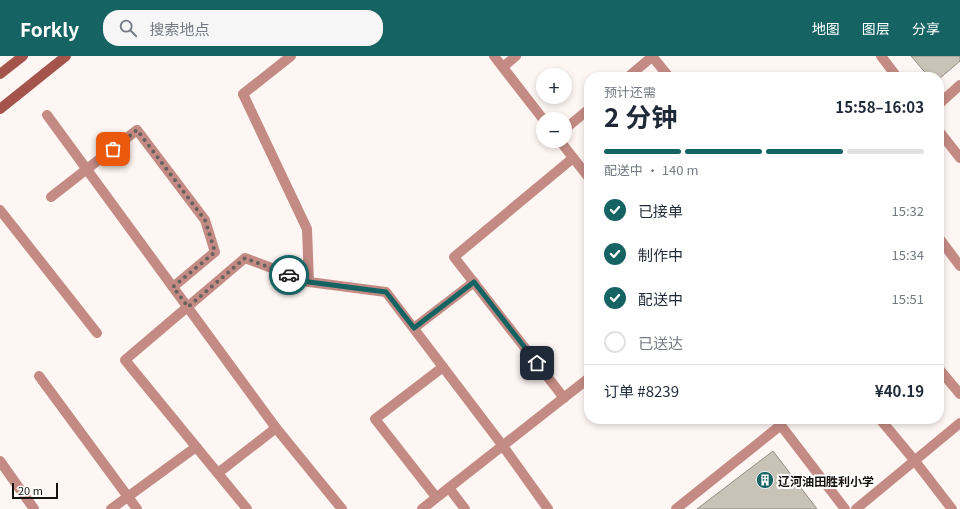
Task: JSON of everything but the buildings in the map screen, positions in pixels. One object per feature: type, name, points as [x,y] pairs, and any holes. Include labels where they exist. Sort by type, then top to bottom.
[{"type":"street","points":[[0,74],[23,56]]},
{"type":"street","points":[[0,109],[66,56]]},
{"type":"street","points":[[494,56],[538,112]]},
{"type":"street","points":[[503,67],[516,56]]},
{"type":"street","points":[[634,72],[652,56],[665,72]]},
{"type":"street","points":[[881,56],[893,72]]},
{"type":"street","points":[[285,58],[243,94],[307,230],[309,282]]},
{"type":"street","points":[[944,99],[960,85]]},
{"type":"street","points":[[572,123],[584,113]]},
{"type":"street","points":[[47,115],[276,428],[342,509]]},
{"type":"street","points":[[51,197],[137,130],[205,220],[215,252],[173,287]]},
{"type":"street","points":[[944,138],[960,158]]},
{"type":"street","points":[[565,148],[584,172]]},
{"type":"street","points":[[564,398],[454,258],[573,158]]},
{"type":"street","points":[[0,210],[97,333]]},
{"type":"street","points":[[944,245],[960,266]]},
{"type":"street","points":[[247,509],[125,360],[245,258],[309,282],[386,292],[503,446],[548,509]]},
{"type":"street","points":[[414,328],[474,282]]},
{"type":"street","points":[[436,497],[375,418],[443,367]]},
{"type":"street","points":[[944,375],[960,394]]},
{"type":"street","points":[[39,376],[137,509]]},
{"type":"street","points":[[422,509],[584,382]]},
{"type":"street","points":[[856,509],[960,423]]},
{"type":"street","points":[[676,509],[776,424]]},
{"type":"street","points":[[780,424],[846,509]]},
{"type":"street","points":[[884,424],[952,509]]},
{"type":"street","points":[[218,473],[276,428]]},
{"type":"street","points":[[111,509],[196,447]]},
{"type":"street","points":[[0,461],[34,509]]},
{"type":"street","points":[[449,488],[465,509]]},
{"type":"way so far","points":[[113,149],[137,130],[205,220],[215,252],[173,287],[188,307],[245,258],[289,275]]},
{"type":"place","name":"辽河油田胜利小学","points":[[765,480]]},
{"type":"route","points":[[289,275],[309,282],[386,292],[414,328],[474,282],[537,363]]}]
